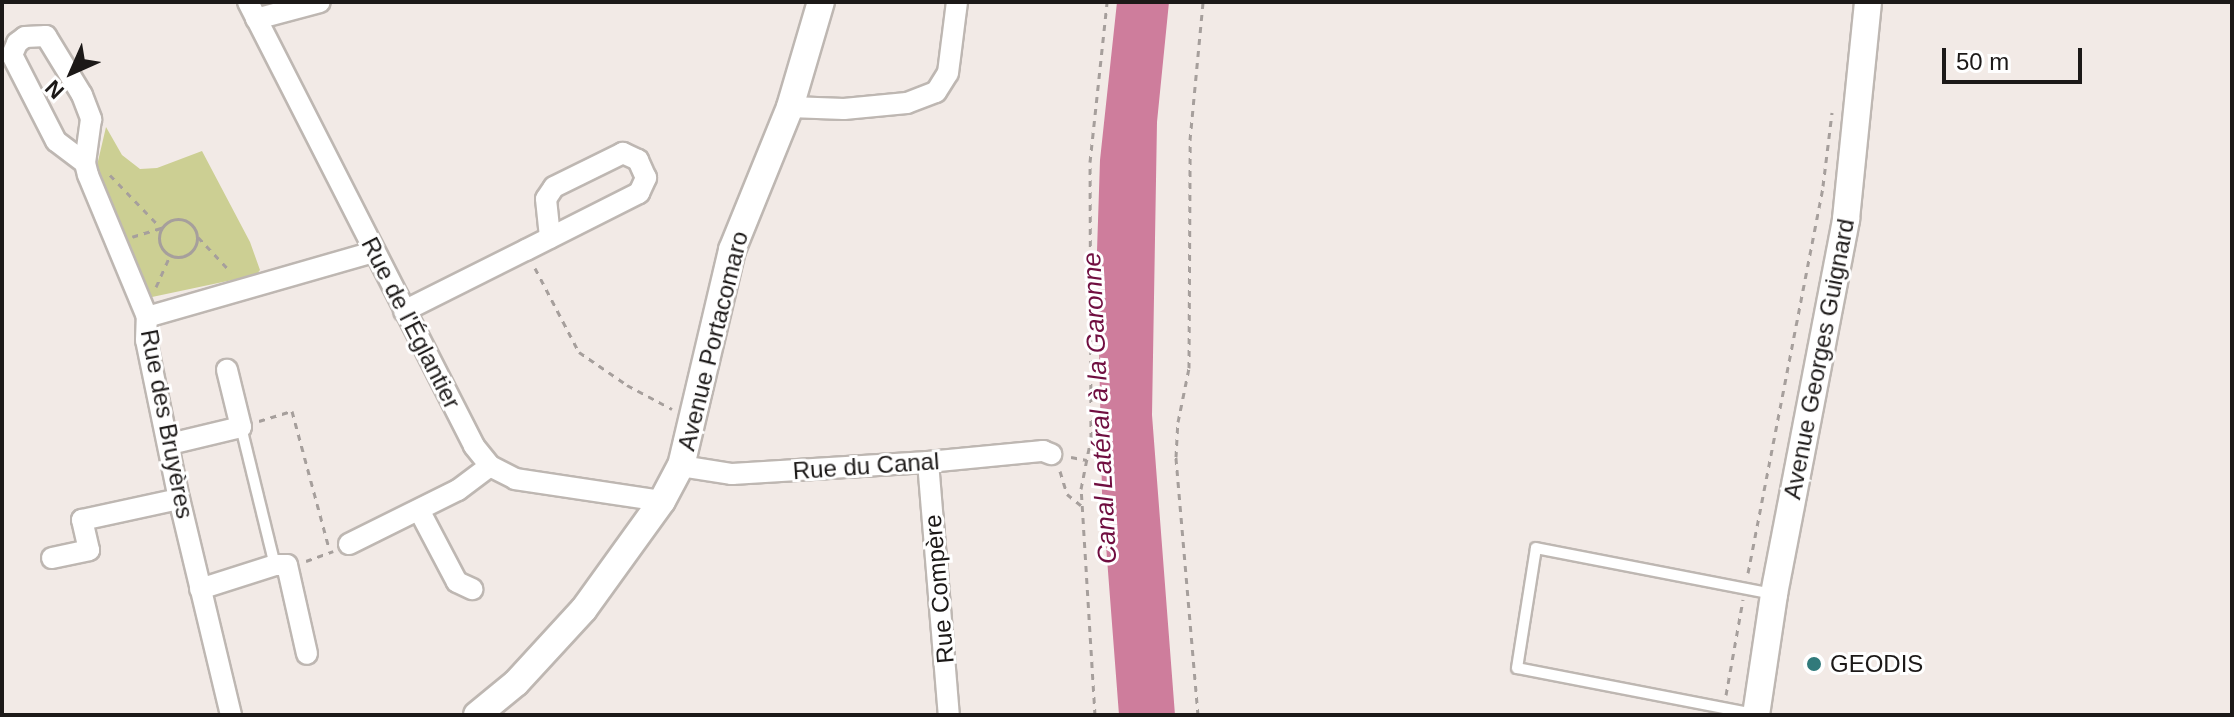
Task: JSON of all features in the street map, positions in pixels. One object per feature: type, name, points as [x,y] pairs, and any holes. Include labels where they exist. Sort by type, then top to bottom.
[{"type":"street","points":[[252,10],[320,2]]},
{"type":"street","name":"Avenue Portacomaro","points":[[477,715],[516,683],[584,609],[662,501],[681,466],[732,250],[790,107],[821,2]]},
{"type":"street","points":[[790,107],[844,109],[907,103],[936,92],[948,73],[957,2]]},
{"type":"street","name":"Avenue Georges Guignard","points":[[1756,714],[1774,594],[1846,219],[1868,2]]},
{"type":"street","name":"Rue de l'Églantier","points":[[252,10],[474,446],[490,466]]},
{"type":"street","points":[[85,163],[56,141],[12,55],[17,43],[25,37],[46,36],[82,95],[91,119],[85,163],[113,243],[147,317]]},
{"type":"street","points":[[404,311],[550,238],[639,193],[646,178],[638,160],[623,153],[554,187],[546,199],[550,238]]},
{"type":"street","name":"Rue des Bruyères","points":[[231,715],[179,499],[146,340],[147,317],[374,252]]},
{"type":"street","points":[[170,444],[241,427],[227,370]]},
{"type":"street","name":"Rue du Canal","points":[[681,466],[732,474],[928,462],[1043,451],[1051,454]]},
{"type":"street","name":"Rue Compère","points":[[928,462],[949,715]]},
{"type":"street","points":[[340,548],[458,490],[490,466],[515,479],[662,501]]},
{"type":"street","points":[[52,558],[89,550],[82,520],[179,499]]},
{"type":"street","points":[[419,510],[457,582],[472,589]]},
{"type":"street","points":[[200,589],[281,565],[307,654]]},
{"type":"lane","points":[[241,427],[281,565]]},
{"type":"lane","points":[[1756,714],[1517,668],[1536,548],[1774,594]]},
{"type":"path","points":[[1095,715],[1081,489],[1091,438],[1090,162],[1107,2]]},
{"type":"path","points":[[1198,715],[1176,457],[1178,422],[1189,368],[1190,140],[1203,2]]},
{"type":"path","points":[[1724,707],[1823,186],[1833,111]]},
{"type":"path","points":[[85,163],[116,178],[161,228],[160,247],[176,258],[192,252],[197,236]]},
{"type":"path","points":[[113,243],[161,228],[172,220],[185,220],[228,268],[241,289]]},
{"type":"path","points":[[526,250],[579,352],[648,397],[694,416]]},
{"type":"path","points":[[241,427],[292,411],[340,548],[281,565]]},
{"type":"path","points":[[1051,454],[1058,464],[1067,494],[1083,507]]},
{"type":"green space","points":[[106,127],[122,155],[140,169],[157,168],[202,151],[250,242],[260,270],[256,275],[152,297],[95,174]]},
{"type":"shaded area","points":[[1117,2],[1169,2],[1157,122],[1152,415],[1175,715],[1119,715],[1102,493],[1097,251],[1100,160]]},
{"type":"place","name":"GEODIS","points":[[1814,664]]},
{"type":"water label","name":"Canal Latéral à la Garonne","points":[[1100,408]]}]
